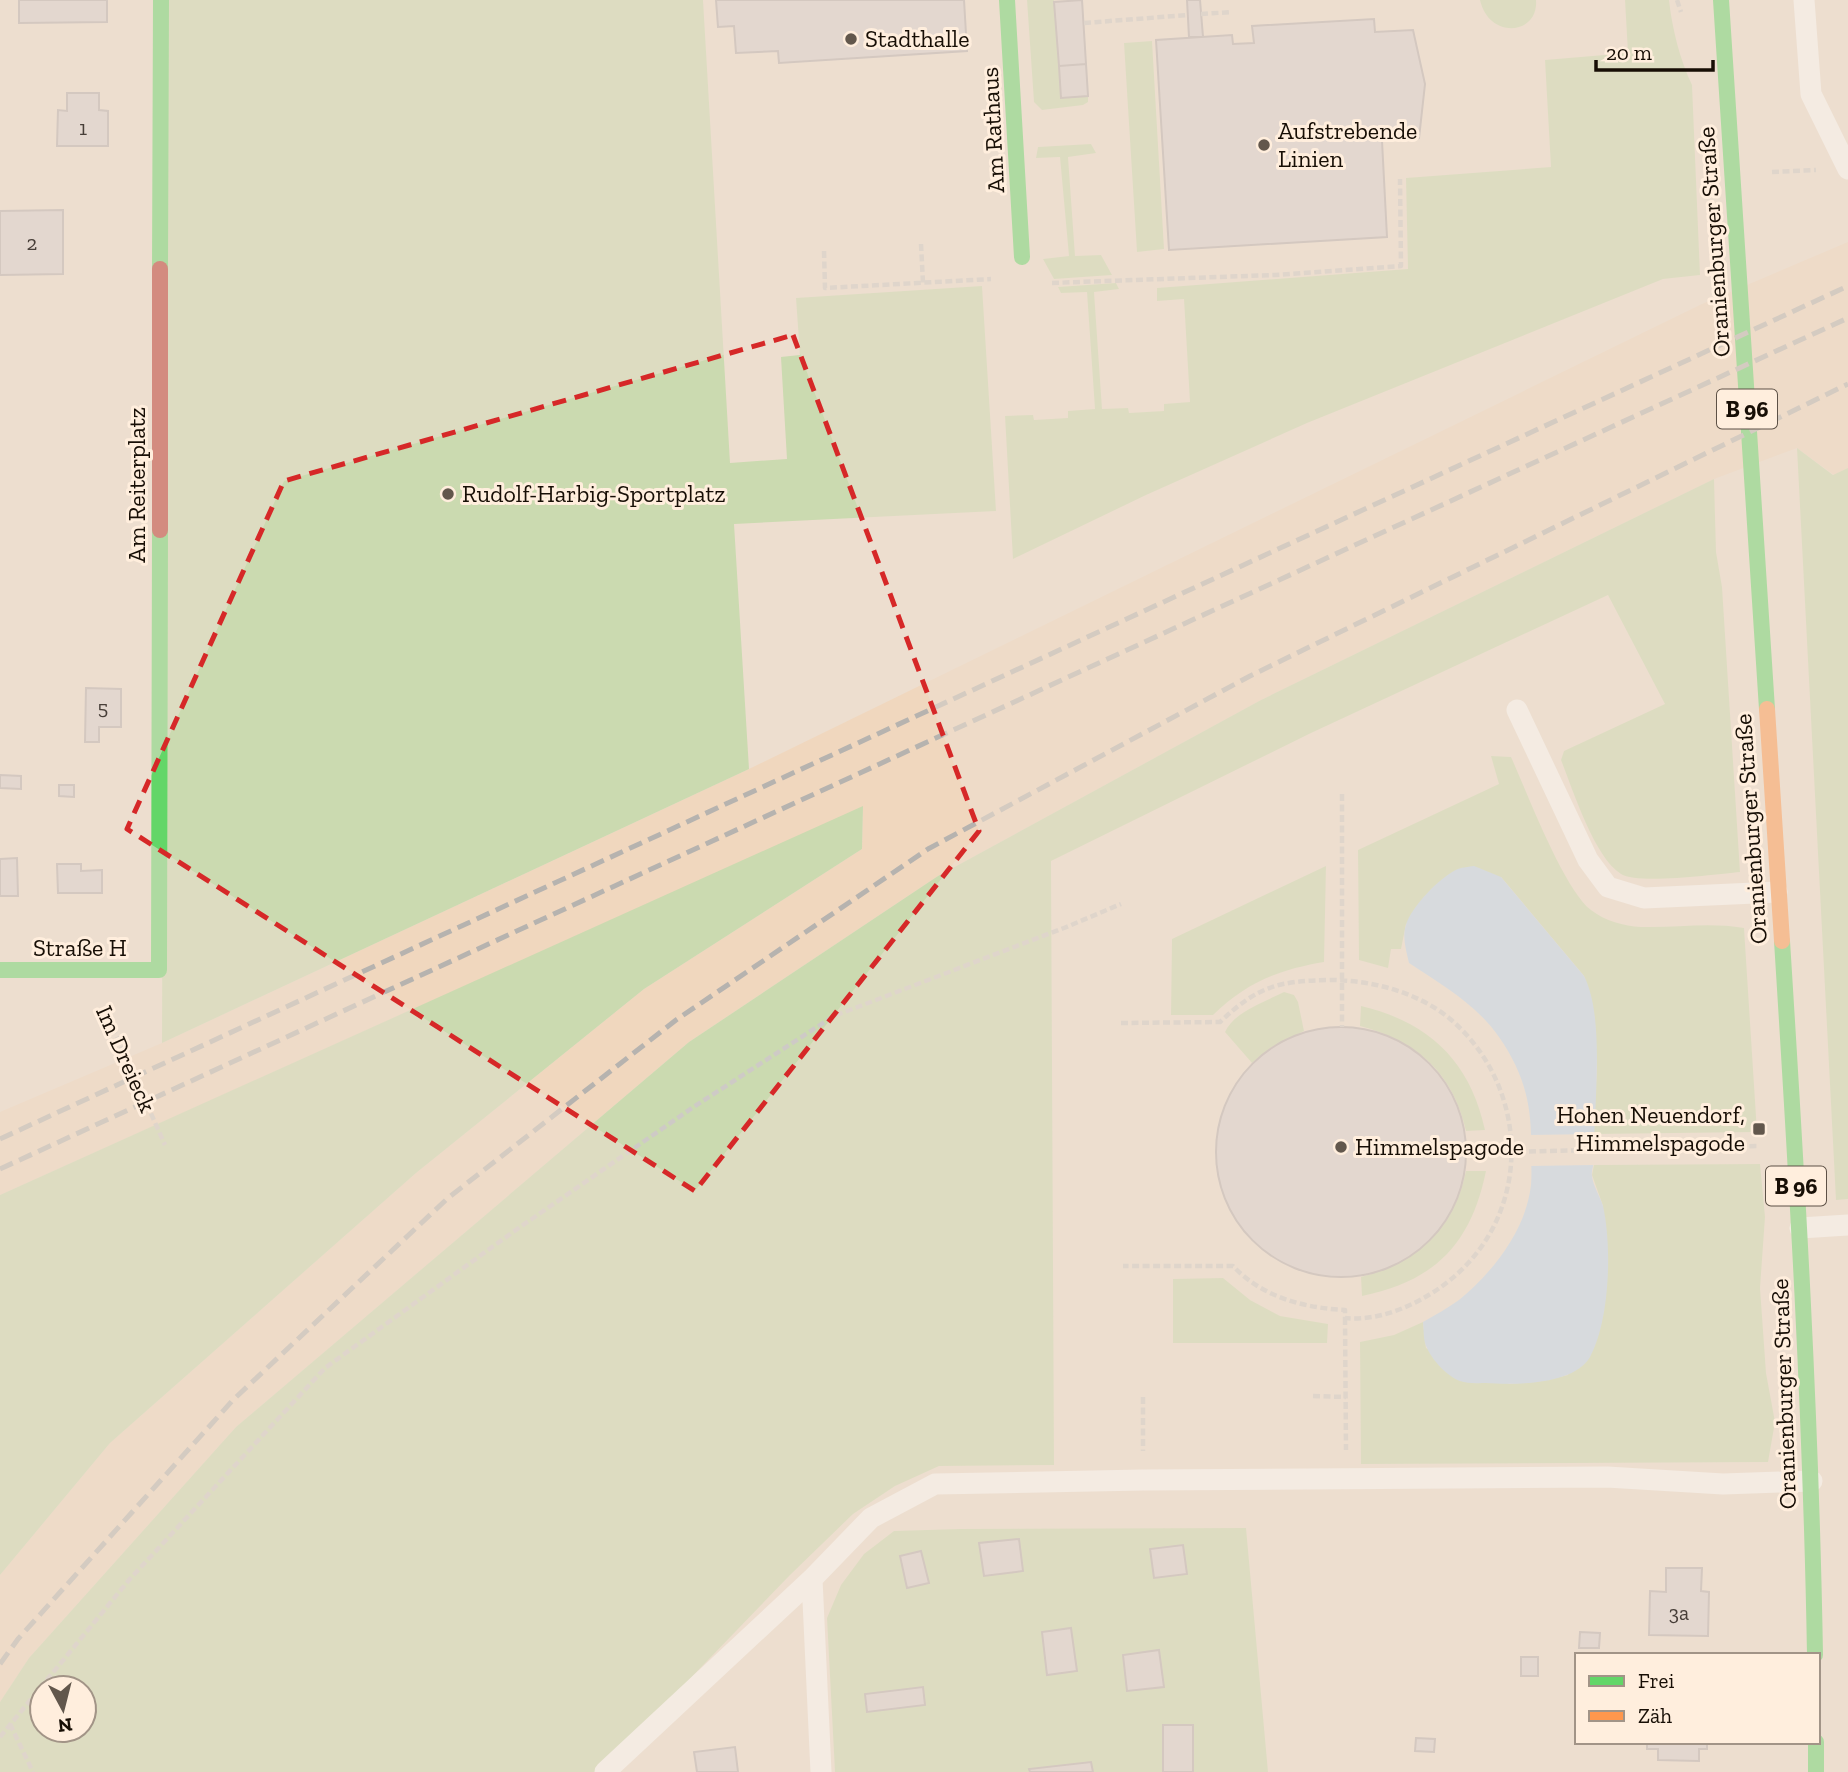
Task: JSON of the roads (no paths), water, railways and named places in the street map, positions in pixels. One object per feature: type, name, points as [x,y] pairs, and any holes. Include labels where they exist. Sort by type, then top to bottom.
[{"type":"main road","name":"Am Reiterplatz","points":[[159,970],[161,0]]},
{"type":"main road","name":"Am Rathaus","points":[[1007,0],[1023,257]]},
{"type":"main road","name":"Oranienburger Straße","points":[[1721,0],[1800,1228],[1812,1481],[1815,1653]]},
{"type":"main road","name":"Straße H","points":[[0,970],[159,970]]},
{"type":"main road","points":[[1816,1744],[1816,1772]]},
{"type":"lane","points":[[1804,0],[1811,94],[1848,169]]},
{"type":"lane","points":[[1517,709],[1588,860],[1608,887],[1644,898],[1777,892]]},
{"type":"lane","points":[[1800,1228],[1848,1225]]},
{"type":"lane","points":[[605,1772],[812,1579],[871,1518],[935,1483],[1606,1477],[1723,1484],[1812,1481]]},
{"type":"lane","points":[[812,1579],[821,1772]]},
{"type":"water","points":[[1474,866],[1501,877],[1584,976],[1595,1016],[1597,1065],[1592,1174],[1603,1206],[1608,1241],[1602,1323],[1597,1342],[1582,1366],[1558,1378],[1527,1383],[1460,1381],[1450,1376],[1437,1363],[1424,1339],[1423,1322],[1455,1303],[1472,1289],[1506,1249],[1522,1218],[1531,1185],[1530,1117],[1525,1090],[1515,1063],[1499,1037],[1480,1015],[1458,996],[1409,963],[1406,948],[1406,925],[1420,901],[1451,873],[1460,868]]},
{"type":"railway","points":[[0,1139],[1848,286]]},
{"type":"railway","points":[[0,1169],[1848,318]]},
{"type":"railway","points":[[0,1664],[18,1639],[233,1400],[448,1198],[676,1020],[928,849],[1250,676],[1848,384]]},
{"type":"place","name":"Stadthalle","points":[[851,39]]},
{"type":"place","name":"Aufstrebende Linien","points":[[1264,145]]},
{"type":"place","name":"Rudolf-Harbig-Sportplatz","points":[[448,494]]},
{"type":"place","name":"Hohen Neuendorf, Himmelspagode","points":[[1759,1129]]},
{"type":"place","name":"Himmelspagode","points":[[1341,1147]]}]
